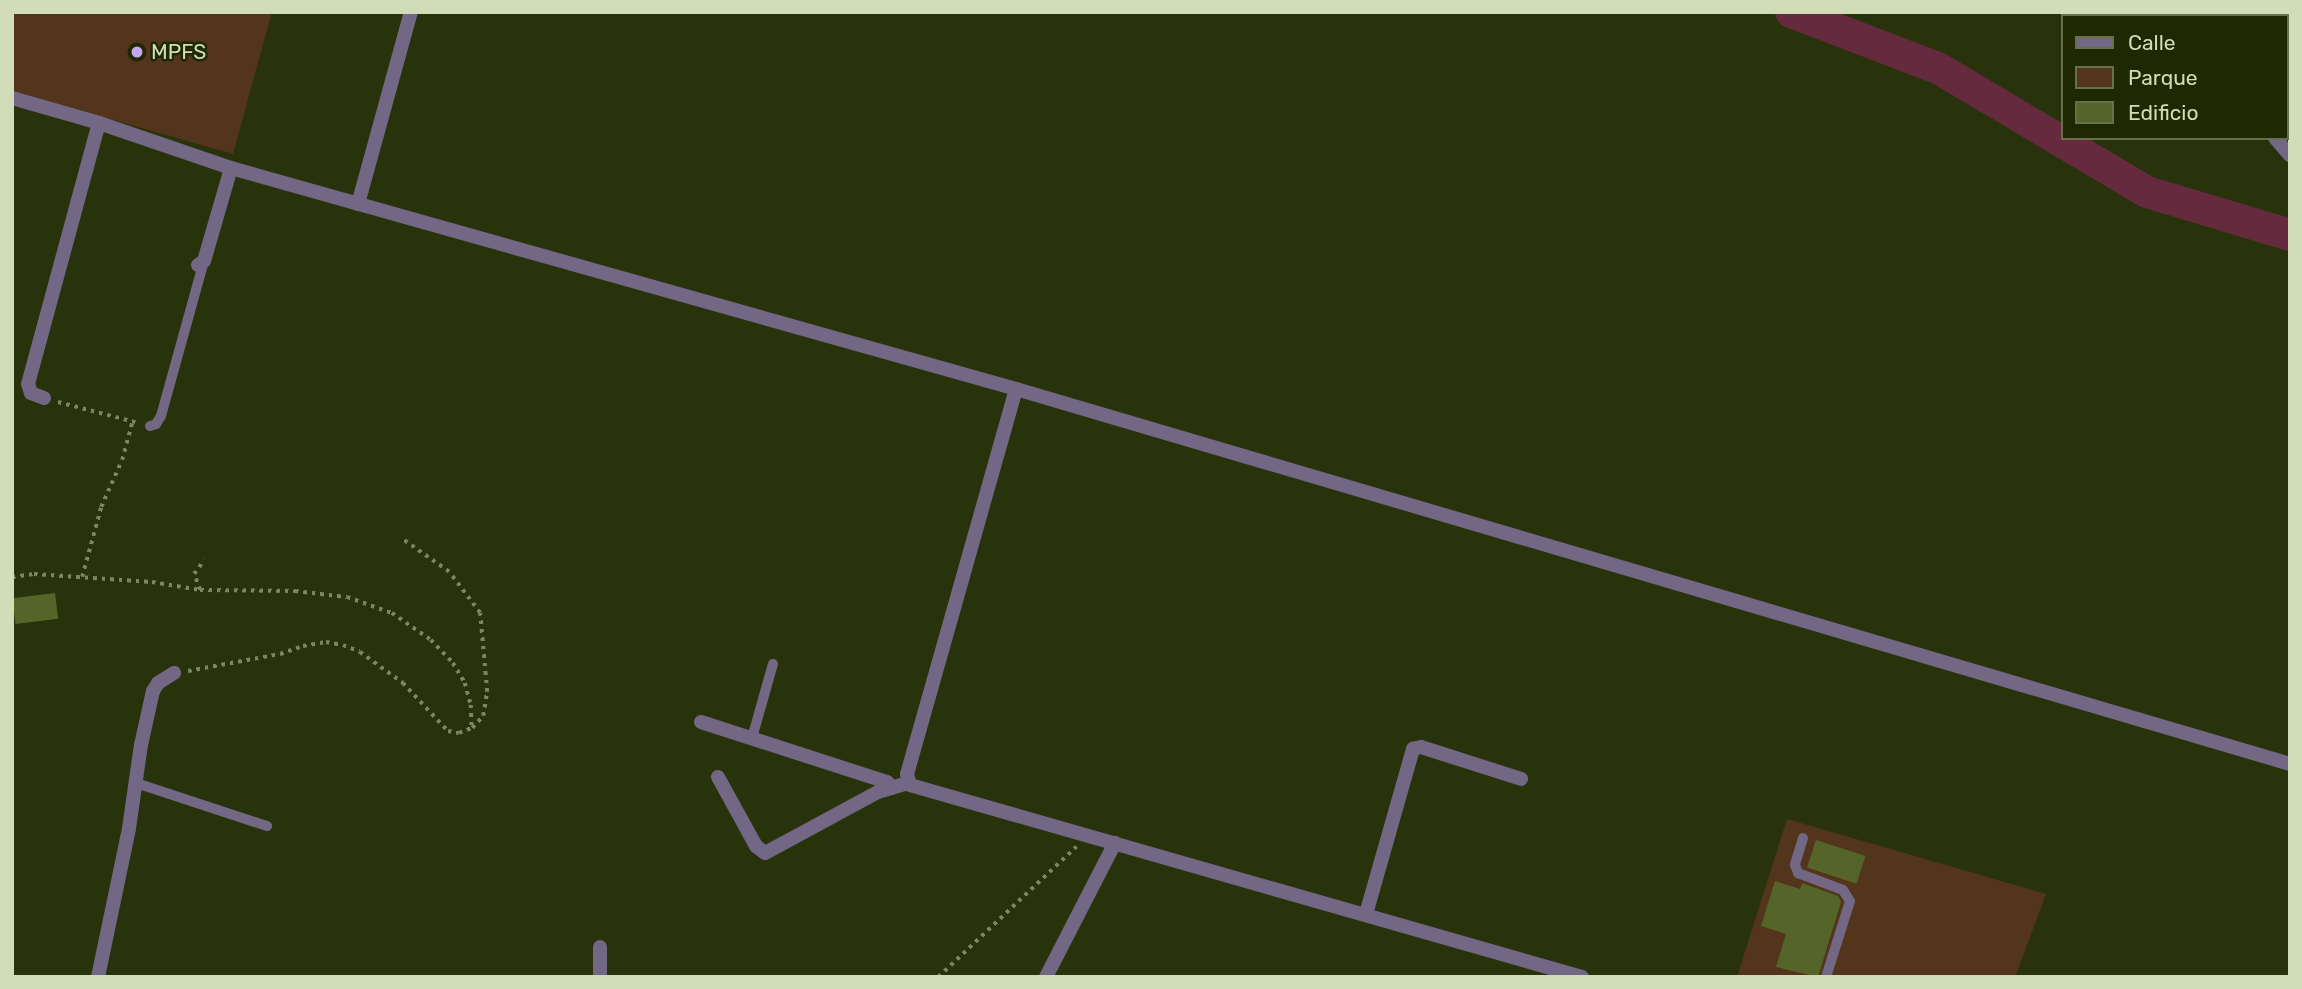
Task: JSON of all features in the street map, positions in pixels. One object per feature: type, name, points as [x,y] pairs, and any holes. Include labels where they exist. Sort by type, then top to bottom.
[{"type":"street","points":[[358,204],[411,12]]},
{"type":"street","points":[[12,98],[99,123],[231,168],[1016,389],[2290,764]]},
{"type":"street","points":[[44,398],[31,393],[28,384],[99,123]]},
{"type":"street","points":[[2277,140],[2290,155]]},
{"type":"street","points":[[201,263],[231,168]]},
{"type":"street","points":[[908,783],[907,774],[1016,389]]},
{"type":"street","points":[[98,977],[153,691],[158,683],[174,673]]},
{"type":"street","points":[[701,722],[887,782],[893,788]]},
{"type":"street","points":[[1366,914],[1413,749],[1421,747],[1521,779]]},
{"type":"street","points":[[718,776],[757,846],[765,853],[878,792],[908,783],[1582,977]]},
{"type":"street","points":[[1046,977],[1115,843]]},
{"type":"street","points":[[600,947],[600,977]]},
{"type":"lane","points":[[150,426],[156,424],[161,416],[201,263]]},
{"type":"lane","points":[[752,738],[773,664]]},
{"type":"lane","points":[[135,783],[267,826]]},
{"type":"lane","points":[[1803,838],[1795,865],[1798,873],[1843,890],[1850,901],[1826,977]]},
{"type":"path","points":[[44,398],[150,426]]},
{"type":"path","points":[[82,578],[101,508],[122,460],[132,422]]},
{"type":"path","points":[[174,673],[280,654],[314,644],[343,645],[359,652],[403,682],[448,731],[459,733],[472,728],[483,716],[487,692],[480,613],[449,572],[402,539]]},
{"type":"path","points":[[200,590],[194,574],[204,560]]},
{"type":"path","points":[[12,577],[34,574],[152,582],[200,590],[295,592],[347,597],[392,613],[431,640],[453,663],[465,683],[471,705],[472,728]]},
{"type":"path","points":[[938,977],[1082,842],[1086,834]]},
{"type":"green space","name":"MPFS","points":[[12,12],[272,12],[233,154],[12,91]]},
{"type":"green space","points":[[1787,819],[2046,894],[2015,977],[1737,977]]},
{"type":"building","points":[[55,593],[58,619],[15,624],[12,598]]},
{"type":"building","points":[[1816,840],[1865,856],[1856,884],[1807,868]]},
{"type":"building","points":[[1775,881],[1800,889],[1802,883],[1838,896],[1841,902],[1818,977],[1776,967],[1786,934],[1761,926]]},
{"type":"waterway","points":[[1791,12],[1938,68],[2147,192],[2290,235]]},
{"type":"place","name":"MPFS","points":[[137,52]]}]
